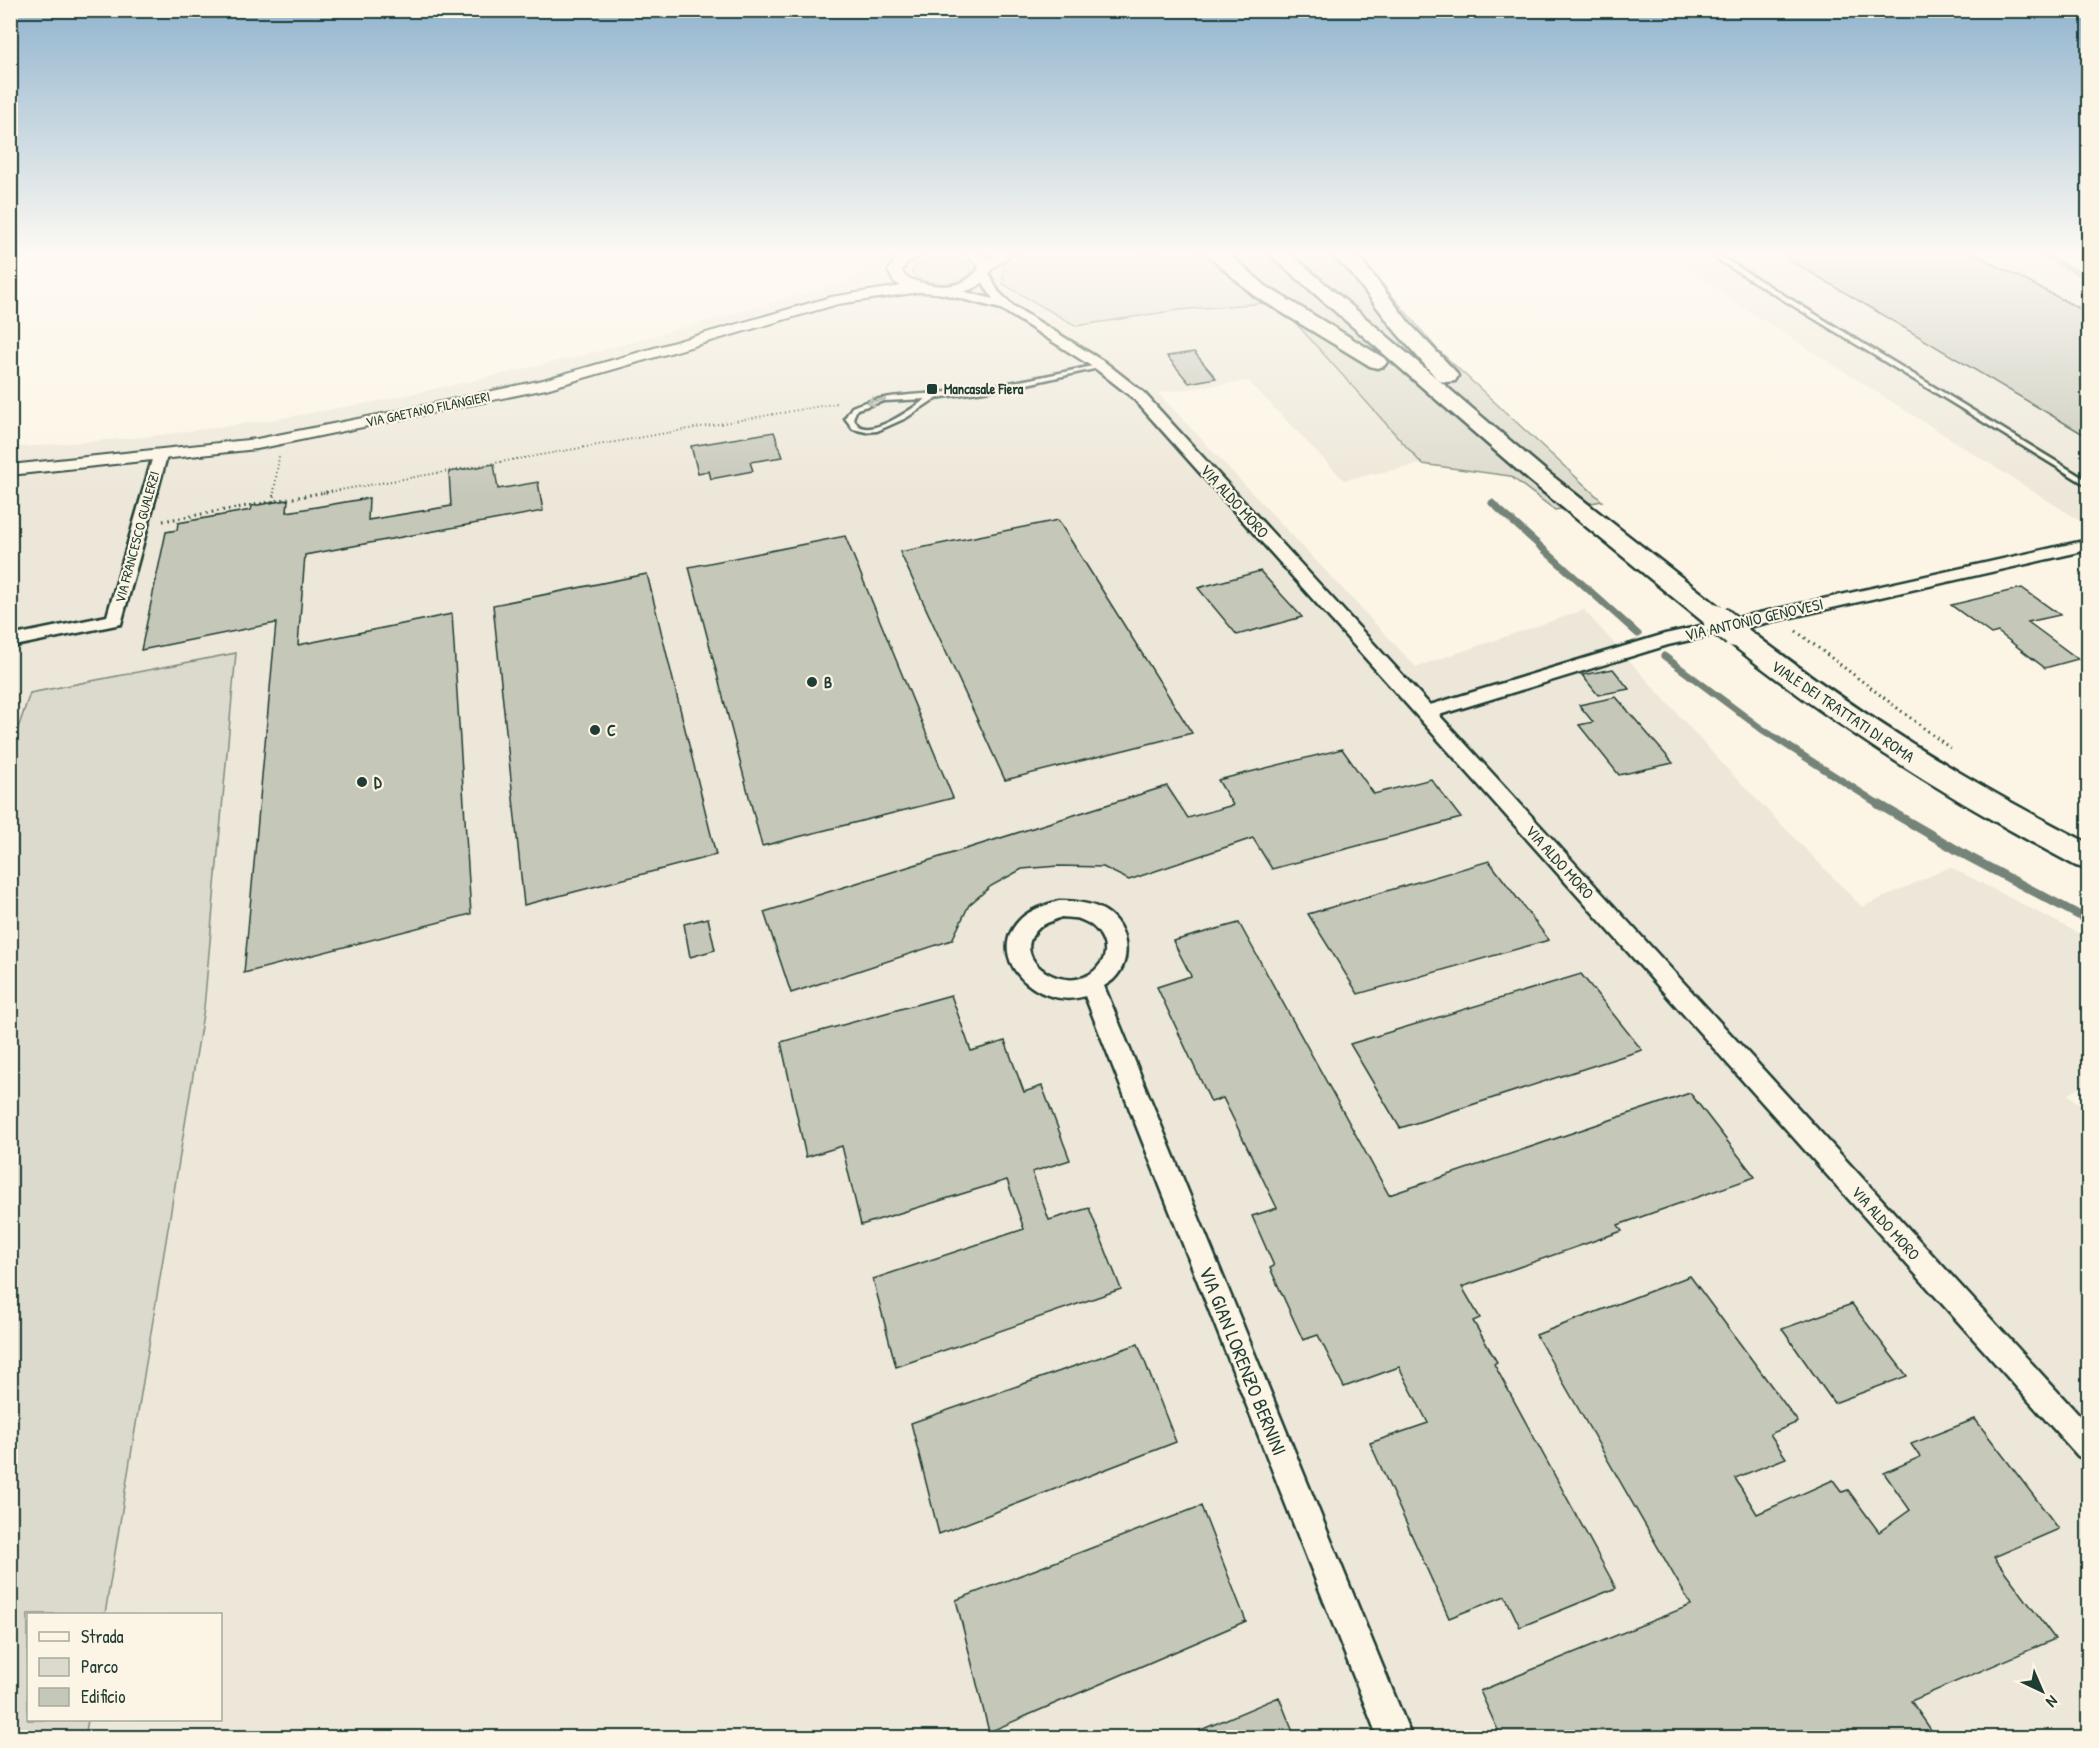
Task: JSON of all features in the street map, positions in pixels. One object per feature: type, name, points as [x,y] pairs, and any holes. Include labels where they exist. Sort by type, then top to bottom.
[{"type":"highway","points":[[1332,335],[1403,380],[1476,436],[1543,475]]},
{"type":"highway","name":"VIALE DEI TRATTATI DI ROMA","points":[[1374,335],[1617,537],[1784,672],[1872,734],[1997,808],[2088,857]]},
{"type":"highway","name":"VIALE DEI TRATTATI DI ROMA","points":[[1382,335],[1543,475]]},
{"type":"highway","points":[[1410,335],[1450,379],[1517,439],[1543,475]]},
{"type":"street","name":"VIA GAETANO FILANGIERI","points":[[10,470],[257,444],[519,390],[714,335]]},
{"type":"street","name":"VIA ALDO MORO","points":[[1050,335],[1101,366],[1138,395],[2088,1446]]},
{"type":"street","name":"VIA FRANCESCO GUALERZI","points":[[10,642],[115,620],[160,456]]},
{"type":"street","name":"VIA ANTONIO GENOVESI","points":[[1425,713],[1665,639],[2088,545]]},
{"type":"street","points":[[1059,909],[1092,914],[1103,922],[1112,932],[1116,943],[1116,955],[1112,967],[1092,984],[1062,989],[1047,986],[1029,975],[1019,959],[1017,947],[1021,933],[1030,922],[1059,909]]},
{"type":"street","name":"VIA GIAN LORENZO BERNINI","points":[[1092,984],[1395,1737]]},
{"type":"lane","points":[[1842,335],[2088,484]]},
{"type":"lane","points":[[934,396],[889,426],[865,429],[855,426],[849,418],[854,408],[872,401],[934,396],[1101,366]]},
{"type":"path","points":[[141,525],[846,401]]},
{"type":"path","points":[[273,502],[280,446]]},
{"type":"path","points":[[1774,614],[1958,754]]},
{"type":"shaded area","points":[[658,335],[1306,335],[1422,464],[1344,480],[1248,381],[1158,393],[1416,667],[1584,610],[1727,769],[1862,907],[1950,867],[2088,938],[2088,1083],[2068,1094],[2088,1113],[2088,1737],[85,1737],[88,1721],[222,1721],[222,1613],[105,1613],[204,1008],[236,653],[30,693],[11,749],[11,448],[144,437],[265,421],[373,402],[592,353]]},
{"type":"shaded area","points":[[1786,335],[2088,335],[2088,526]]},
{"type":"green space","points":[[1306,335],[1425,335],[1437,349],[1602,501],[1555,510],[1510,476],[1422,464]]},
{"type":"green space","points":[[236,653],[204,1008],[105,1613],[27,1613],[27,1721],[88,1721],[85,1737],[11,1737],[11,749],[30,693]]},
{"type":"building","points":[[1915,335],[2088,335],[2088,437]]},
{"type":"building","points":[[1194,352],[1216,378],[1189,383],[1167,356]]},
{"type":"building","points":[[774,432],[783,457],[750,462],[753,471],[711,479],[709,471],[698,473],[691,446]]},
{"type":"building","name":"D","points":[[494,464],[498,489],[538,482],[543,511],[305,555],[298,645],[452,614],[471,914],[244,973],[276,623],[141,650],[166,532],[177,530],[178,523],[251,510],[252,506],[288,500],[287,512],[369,498],[368,520],[451,506],[449,472]]},
{"type":"building","points":[[1058,520],[1192,733],[1005,780],[900,552]]},
{"type":"building","name":"B","points":[[845,536],[953,798],[762,846],[689,567]]},
{"type":"building","points":[[1260,571],[1302,617],[1237,635],[1198,588]]},
{"type":"building","name":"C","points":[[647,574],[716,855],[524,905],[493,605]]},
{"type":"building","points":[[2022,588],[2060,615],[2028,622],[2078,659],[2045,668],[1998,632],[1991,634],[1951,605]]},
{"type":"building","points":[[1613,669],[1629,689],[1598,695],[1582,675]]},
{"type":"building","points":[[1616,697],[1673,763],[1619,775],[1579,725],[1593,722],[1579,705]]},
{"type":"building","points":[[1342,749],[1374,794],[1431,779],[1461,818],[1272,869],[1253,838],[1129,880],[1103,867],[1058,866],[1022,869],[991,886],[969,905],[952,940],[791,993],[764,912],[1167,786],[1188,818],[1233,805],[1218,780]]},
{"type":"building","points":[[1489,861],[1549,940],[1358,994],[1308,914]]},
{"type":"building","points":[[708,918],[715,950],[690,957],[684,924]]},
{"type":"building","points":[[1239,923],[1389,1195],[1690,1093],[1755,1177],[1618,1225],[1622,1231],[1462,1287],[1480,1318],[1473,1321],[1497,1362],[1494,1364],[1616,1588],[1520,1627],[1505,1596],[1449,1618],[1370,1443],[1428,1423],[1399,1367],[1344,1387],[1318,1335],[1303,1340],[1270,1268],[1274,1266],[1252,1216],[1277,1208],[1223,1098],[1211,1102],[1157,987],[1191,976],[1173,941]]},
{"type":"building","points":[[1581,974],[1642,1050],[1400,1128],[1350,1044]]},
{"type":"building","points":[[951,995],[971,1051],[1005,1041],[1024,1092],[1042,1086],[1070,1160],[1032,1172],[1049,1220],[1089,1208],[1121,1289],[896,1367],[873,1279],[1024,1229],[1007,1180],[861,1225],[842,1146],[806,1157],[781,1042]]},
{"type":"building","points":[[1690,1276],[1798,1422],[1770,1434],[1786,1458],[1735,1478],[1757,1514],[1833,1480],[1842,1492],[1848,1490],[1879,1532],[1910,1510],[1884,1473],[1920,1457],[1911,1444],[1975,1419],[2059,1529],[1994,1557],[2055,1639],[1911,1701],[1936,1737],[1501,1737],[1480,1691],[1691,1605],[1536,1335]]},
{"type":"building","points":[[1852,1304],[1907,1376],[1834,1403],[1782,1329]]},
{"type":"building","points":[[1138,1344],[1176,1442],[939,1534],[911,1423]]},
{"type":"building","points":[[1201,1506],[1246,1621],[989,1732],[956,1600]]},
{"type":"building","points":[[1279,1697],[1295,1737],[1184,1737]]},
{"type":"waterway","points":[[1492,503],[1638,634]]},
{"type":"waterway","points":[[1664,656],[1763,730],[1880,805]]},
{"type":"waterway","points":[[1878,804],[1969,857],[2088,920]]},
{"type":"place","name":"Mancasale Fiera","points":[[932,389]]},
{"type":"place","name":"B","points":[[812,682]]},
{"type":"place","name":"C","points":[[595,730]]},
{"type":"place","name":"D","points":[[362,782]]}]
